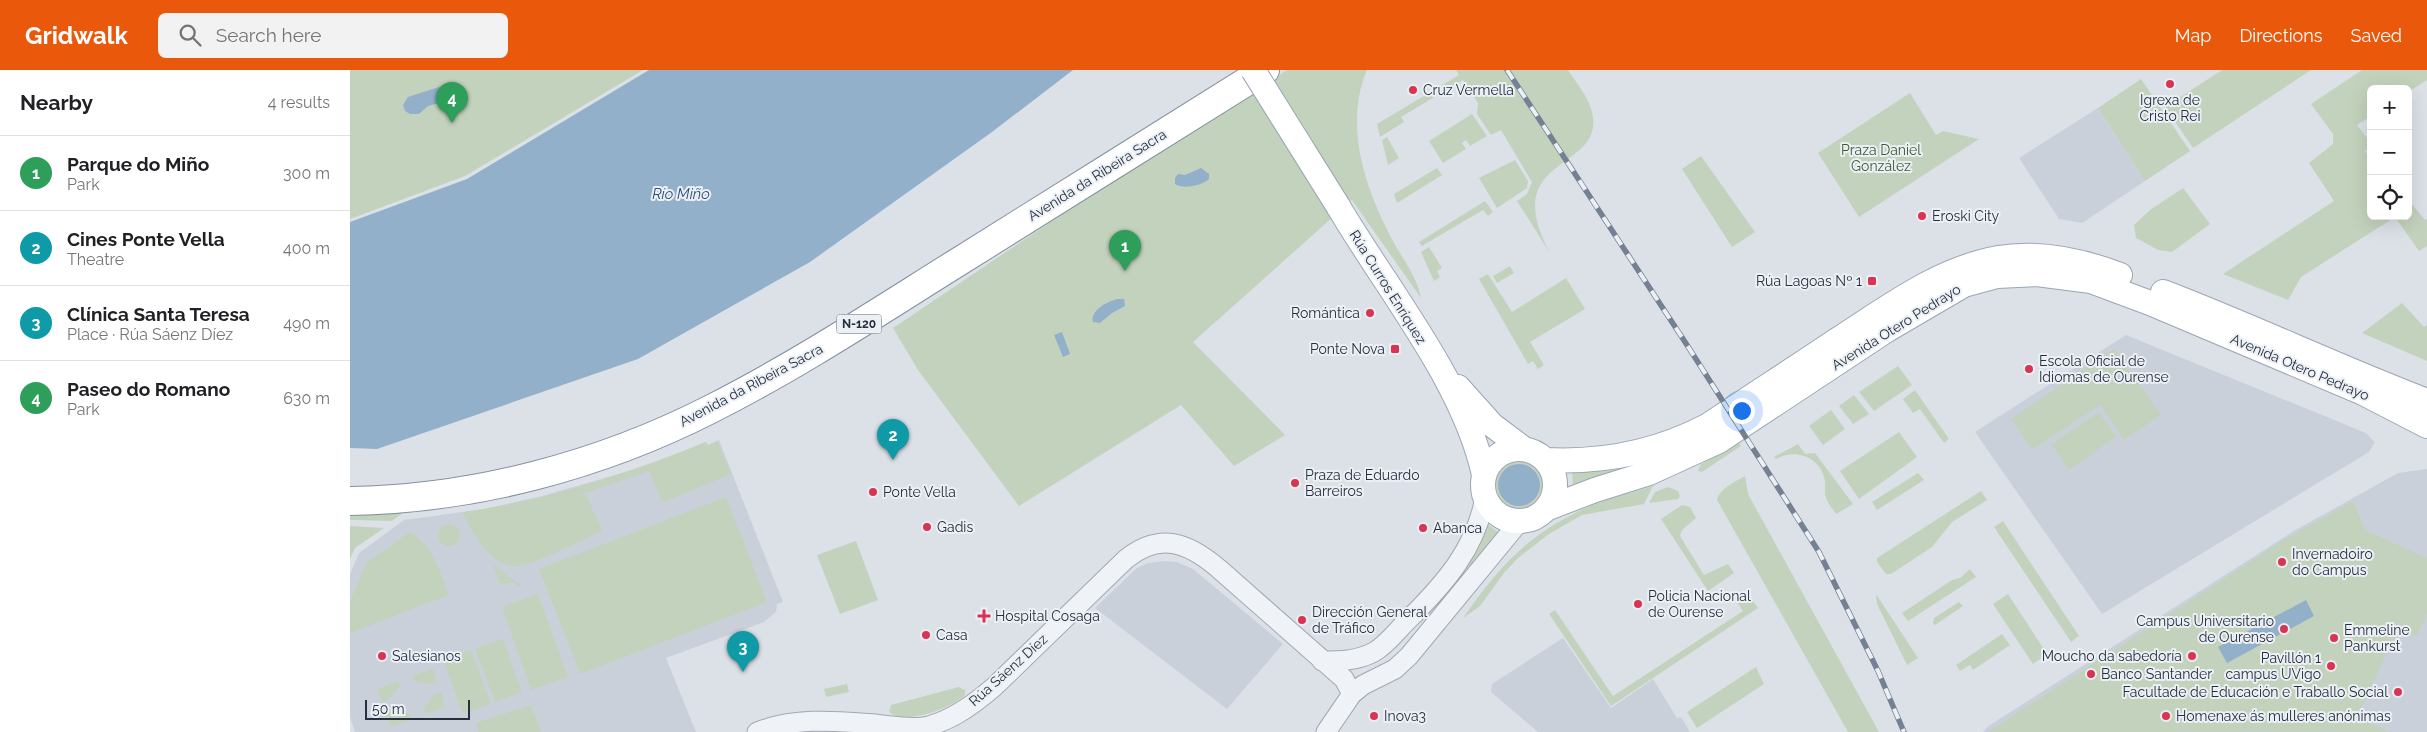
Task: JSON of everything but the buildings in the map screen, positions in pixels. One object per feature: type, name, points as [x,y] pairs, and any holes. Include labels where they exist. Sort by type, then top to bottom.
[{"type":"highway","name":"Avenida da Ribeira Sacra","points":[[350,501],[417,496],[475,488],[526,478],[592,458],[645,439],[712,408],[824,346],[1265,70]]},
{"type":"main road","name":"Rúa Curros Enríquez","points":[[1253,70],[1439,366],[1475,442],[1484,486]]},
{"type":"main road","name":"Avenida Otero Pedrayo","points":[[1545,460],[1607,459],[1645,452],[1680,440],[1707,426],[1924,285],[1971,265],[2012,257],[2040,256],[2089,263],[2234,319],[2369,379],[2427,401]]},
{"type":"main road","name":"Avenida Otero Pedrayo","points":[[1548,508],[1595,490],[1649,473],[1719,441],[1887,330],[1964,285],[1997,276],[2038,274],[2091,281],[2150,303],[2363,393],[2427,426]]},
{"type":"main road","name":"Rúa Curros Enríquez","points":[[1439,366],[1492,425],[1524,448]]},
{"type":"main road","points":[[1515,448],[1524,448],[1545,460],[1554,476],[1555,486],[1548,508],[1538,516],[1520,521],[1510,521],[1496,513],[1484,486],[1499,454],[1515,448]]},
{"type":"street","points":[[1322,661],[1352,660],[1374,652],[1430,600],[1467,551],[1482,512],[1484,486]]},
{"type":"street","points":[[1326,732],[1352,694],[1363,685],[1395,669],[1409,656],[1520,521]]},
{"type":"street","name":"Rúa Sáenz Díez","points":[[758,732],[778,724],[806,721],[928,726],[972,706],[1126,559],[1144,547],[1171,542],[1191,549],[1208,560],[1344,679],[1352,694]]},
{"type":"shaded area","points":[[2098,108],[2145,181],[2082,223],[2059,219],[2019,158]]},
{"type":"shaded area","points":[[2126,335],[2366,433],[2375,442],[2369,452],[2102,614],[1975,432]]},
{"type":"shaded area","points":[[719,440],[783,602],[777,604],[776,612],[764,622],[666,658],[696,732],[355,732],[350,717],[350,574],[359,553],[404,520],[484,509],[542,496],[646,466],[706,442],[708,445]]},
{"type":"shaded area","name":"Campus Universitario de Ourense","points":[[2427,469],[2427,732],[1983,732],[1987,727],[2294,531],[2398,473]]},
{"type":"shaded area","points":[[1177,562],[1193,569],[1283,644],[1227,709],[1095,608],[1137,568],[1148,563]]},
{"type":"shaded area","points":[[1563,638],[1611,708],[1653,679],[1677,718],[1681,717],[1690,732],[1538,732],[1491,692],[1492,684]]},
{"type":"green space","points":[[350,70],[643,70],[465,176],[350,219]]},
{"type":"green space","points":[[1287,70],[1367,70],[1360,92],[1357,114],[1361,158],[1367,180],[1384,223],[1414,276],[1421,298],[1352,200],[1193,342],[1285,435],[1234,466],[1181,405],[1019,506],[918,370],[893,328],[1052,221]]},
{"type":"green space","points":[[1456,70],[1568,70],[1587,98],[1593,117],[1591,135],[1582,148],[1555,169],[1543,182],[1536,199],[1537,222],[1550,253],[1517,201],[1527,194],[1532,182],[1501,130],[1491,135],[1477,114],[1478,103],[1463,80],[1401,117],[1404,122],[1380,137],[1377,124],[1459,75]]},
{"type":"green space","points":[[2222,70],[2311,70],[2193,148],[2165,107]]},
{"type":"green space","points":[[2362,70],[2427,70],[2427,80],[2412,89],[2412,85],[2367,85],[2367,119],[2357,125],[2367,138],[2367,150],[2365,151],[2367,154],[2367,220],[2390,220],[2301,277],[2288,300],[2223,274],[2334,201],[2309,163],[2333,144],[2333,134],[2311,104]]},
{"type":"green space","points":[[2141,79],[2190,151],[2145,181],[2098,108]]},
{"type":"green space","name":"Praza Daniel González","points":[[1910,93],[1936,135],[1943,131],[1979,139],[1859,217],[1818,153]]},
{"type":"green space","points":[[1472,114],[1487,136],[1470,146],[1466,140],[1462,143],[1466,149],[1443,163],[1429,141]]},
{"type":"green space","points":[[1387,137],[1399,158],[1388,165],[1382,140]]},
{"type":"green space","points":[[1701,156],[1755,232],[1732,247],[1682,169]]},
{"type":"green space","points":[[1515,160],[1528,181],[1527,188],[1497,208],[1479,178]]},
{"type":"green space","points":[[1437,168],[1442,175],[1397,203],[1394,194]]},
{"type":"green space","points":[[2183,188],[2210,224],[2172,252],[2158,250],[2136,238],[2134,225],[2150,210]]},
{"type":"green space","points":[[1485,201],[1493,212],[1488,216],[1483,210],[1422,246],[1419,242]]},
{"type":"green space","points":[[2412,204],[2425,220],[2427,219],[2427,246],[2419,251],[2397,220],[2412,220]]},
{"type":"green space","points":[[1429,247],[1442,268],[1437,271],[1440,277],[1434,281],[1421,252]]},
{"type":"green space","points":[[1510,266],[1514,273],[1497,283],[1493,276]]},
{"type":"green space","points":[[1488,274],[1512,312],[1566,278],[1585,309],[1530,342],[1544,365],[1538,369],[1533,361],[1528,364],[1479,279]]},
{"type":"green space","points":[[2402,303],[2424,327],[2427,325],[2427,361],[2362,333]]},
{"type":"green space","points":[[2114,349],[2161,415],[2124,440],[2100,405],[2032,450],[2011,419]]},
{"type":"green space","points":[[1898,366],[1912,385],[1874,411],[1859,392]]},
{"type":"green space","points":[[1915,390],[1949,439],[1944,443],[1920,409],[1913,413],[1903,399]]},
{"type":"green space","points":[[1854,395],[1869,414],[1853,424],[1839,406]]},
{"type":"green space","points":[[1831,410],[1845,429],[1823,445],[1809,426]]},
{"type":"green space","points":[[2099,412],[2116,437],[2069,470],[2051,444]]},
{"type":"green space","points":[[1899,432],[1917,457],[1859,499],[1840,471]]},
{"type":"green space","points":[[717,441],[731,474],[662,503],[649,471],[573,497],[586,494],[602,531],[524,565],[507,565],[490,555],[477,539],[463,514],[463,512],[525,501],[556,493],[617,475],[706,442],[708,445]]},
{"type":"green space","points":[[1738,441],[1741,446],[1702,472],[1698,471],[1700,465]]},
{"type":"green space","points":[[1798,444],[1805,454],[1815,453],[1853,504],[1836,514],[1829,504],[1825,493],[1823,473],[1813,461],[1806,457],[1791,454],[1776,459],[1774,457]]},
{"type":"green space","points":[[1519,458],[1530,460],[1539,466],[1545,475],[1547,486],[1545,497],[1539,506],[1530,512],[1519,514],[1508,512],[1499,506],[1493,497],[1491,486],[1493,475],[1499,466],[1508,460]]},
{"type":"green space","points":[[1653,461],[1573,489],[1572,470],[1602,470]]},
{"type":"green space","points":[[1918,473],[1924,480],[1877,510],[1872,502]]},
{"type":"green space","points":[[1745,476],[1748,494],[1879,732],[1848,732],[1717,500],[1721,492]]},
{"type":"green space","points":[[1653,486],[1644,504],[1582,515],[1549,534],[1518,558],[1504,573],[1480,606],[1463,618],[1487,585],[1512,557],[1541,533],[1586,508]]},
{"type":"green space","points":[[1668,487],[1678,491],[1680,496],[1678,499],[1649,503],[1655,492]]},
{"type":"green space","points":[[1981,491],[1987,500],[1952,522],[1932,547],[1891,574],[1886,574],[1877,562],[1877,558]]},
{"type":"green space","points":[[726,497],[767,602],[580,674],[539,569]]},
{"type":"green space","name":"Campus Universitario de Ourense","points":[[2353,501],[2365,530],[2427,558],[2427,614],[2417,636],[2399,628],[2357,716],[2390,732],[1988,732],[2285,539]]},
{"type":"green space","points":[[1682,505],[1690,507],[1696,518],[1682,530],[1680,536],[1704,575],[1728,564],[1734,573],[1708,591],[1661,519]]},
{"type":"green space","points":[[404,512],[392,521],[350,520],[350,514]]},
{"type":"green space","points":[[2003,521],[2079,636],[2071,642],[1994,527]]},
{"type":"green space","points":[[1486,523],[1502,535],[1462,573],[1476,549]]},
{"type":"green space","points":[[449,524],[457,527],[460,535],[457,543],[449,546],[441,543],[438,535],[441,527]]},
{"type":"green space","points":[[350,526],[384,528],[355,548],[350,559]]},
{"type":"green space","points":[[409,532],[424,543],[430,551],[439,568],[449,595],[350,633],[350,601],[366,563]]},
{"type":"green space","points":[[856,541],[878,600],[840,614],[817,555]]},
{"type":"green space","points":[[493,565],[521,585],[517,586],[515,582],[500,584]]},
{"type":"green space","points":[[1970,569],[1976,577],[1908,621],[1902,613],[1952,580],[1960,578]]},
{"type":"green space","points":[[1747,593],[1758,608],[1611,706],[1549,614],[1555,610],[1613,696],[1743,611],[1736,601]]},
{"type":"green space","points":[[538,594],[568,677],[531,690],[502,607]]},
{"type":"green space","points":[[1876,594],[1918,658],[1907,665],[1877,604]]},
{"type":"green space","points":[[2008,594],[2047,654],[2033,664],[1993,604]]},
{"type":"green space","points":[[1959,602],[1963,606],[1935,625],[1933,623],[1934,618]]},
{"type":"green space","points":[[2002,634],[2010,645],[1973,670],[1970,665],[1960,671],[1956,665]]},
{"type":"green space","points":[[503,639],[522,692],[495,702],[475,649]]},
{"type":"green space","points":[[471,650],[491,704],[463,714],[443,659]]},
{"type":"green space","points":[[1756,667],[1764,684],[1697,728],[1687,712]]},
{"type":"green space","points":[[433,669],[437,682],[432,684],[414,681],[412,676]]},
{"type":"green space","points":[[398,681],[400,686],[387,701],[382,702],[377,689]]},
{"type":"green space","points":[[847,684],[849,692],[826,697],[824,689]]},
{"type":"green space","points":[[959,687],[965,690],[965,695],[950,705],[928,714],[905,717],[896,716],[889,712],[891,705]]},
{"type":"green space","points":[[441,692],[445,707],[425,714],[424,708],[435,694]]},
{"type":"green space","points":[[531,705],[541,732],[479,732],[476,723]]},
{"type":"green space","points":[[390,711],[409,714],[411,720],[390,727],[385,713]]},
{"type":"water","name":"Río Miño","points":[[649,70],[1073,70],[992,132],[810,262],[638,359],[377,449],[350,448],[350,222],[467,179]]},
{"type":"water","points":[[439,87],[448,91],[447,101],[428,106],[419,114],[410,114],[405,111],[403,105],[408,97]]},
{"type":"water","points":[[1201,168],[1209,174],[1209,179],[1206,181],[1188,187],[1175,184],[1175,178],[1178,174],[1185,175]]},
{"type":"water","points":[[1118,299],[1124,299],[1125,306],[1112,313],[1100,323],[1093,322],[1094,314],[1097,310],[1105,304]]},
{"type":"water","points":[[1062,332],[1070,354],[1063,357],[1054,335]]},
{"type":"water","points":[[1519,464],[1534,470],[1540,485],[1534,500],[1519,506],[1504,500],[1498,485],[1504,470]]},
{"type":"water","points":[[2306,600],[2314,616],[2227,663],[2218,647]]},
{"type":"railway","points":[[1507,70],[1687,345],[1819,552],[1878,671],[1904,732]]},
{"type":"place","name":"Igrexa de Cristo Rei","points":[[2170,84]]},
{"type":"place","name":"Cruz Vermella","points":[[1413,90]]},
{"type":"place","name":"Paseo do Romano","points":[[452,123]]},
{"type":"place","name":"Eroski City","points":[[1922,216]]},
{"type":"place","name":"Parque do Miño","points":[[1125,271]]},
{"type":"place","name":"Rúa Lagoas Nº 1","points":[[1872,281]]},
{"type":"place","name":"Romántica","points":[[1370,313]]},
{"type":"place","name":"Ponte Nova","points":[[1395,349]]},
{"type":"place","name":"Escola Oficial de Idiomas de Ourense","points":[[2029,369]]},
{"type":"place","name":"Cines Ponte Vella","points":[[893,460]]},
{"type":"place","name":"Praza de Eduardo Barreiros","points":[[1295,483]]},
{"type":"place","name":"Ponte Vella","points":[[873,492]]},
{"type":"place","name":"Gadis","points":[[927,527]]},
{"type":"place","name":"Abanca","points":[[1423,528]]},
{"type":"place","name":"Invernadoiro do Campus","points":[[2282,562]]},
{"type":"place","name":"Policia Nacional de Ourense","points":[[1638,604]]},
{"type":"place","name":"Hospital Cosaga","points":[[984,616]]},
{"type":"place","name":"Dirección General de Tráfico","points":[[1302,620]]},
{"type":"place","name":"Campus Universitario de Ourense","points":[[2284,629]]},
{"type":"place","name":"Casa","points":[[926,635]]},
{"type":"place","name":"Emmeline Pankurst","points":[[2334,638]]},
{"type":"place","name":"Salesianos","points":[[382,656]]},
{"type":"place","name":"Moucho da sabedoría","points":[[2192,656]]},
{"type":"place","name":"Pavillón 1 campus UVigo","points":[[2331,666]]},
{"type":"place","name":"Clínica Santa Teresa","points":[[743,672]]},
{"type":"place","name":"Banco Santander","points":[[2091,674]]},
{"type":"place","name":"Facultade de Educación e Traballo Social","points":[[2398,692]]},
{"type":"place","name":"Inova3","points":[[1374,716]]},
{"type":"place","name":"Homenaxe ás mulleres anónimas","points":[[2166,716]]}]
